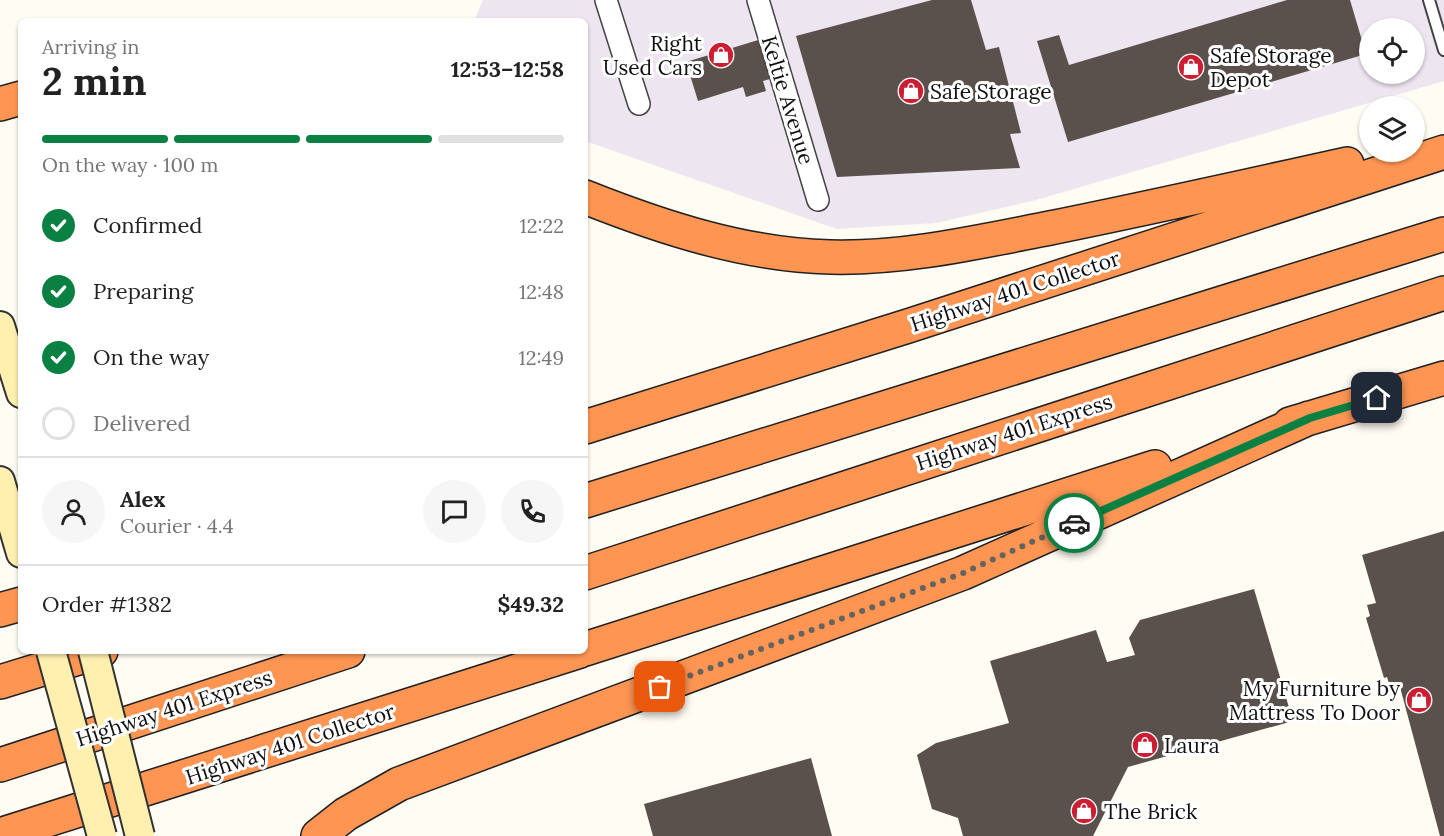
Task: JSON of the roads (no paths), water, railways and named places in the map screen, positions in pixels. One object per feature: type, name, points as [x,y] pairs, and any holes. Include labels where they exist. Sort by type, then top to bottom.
[{"type":"highway","points":[[0,104],[18,99]]},
{"type":"highway","points":[[1425,147],[1444,143]]},
{"type":"highway","name":"Highway 401 Collector","points":[[588,426],[908,326],[1444,152]]},
{"type":"highway","points":[[588,198],[698,236],[768,251],[830,257],[896,254],[976,242],[1113,215],[1359,162]]},
{"type":"highway","points":[[588,500],[1444,234]]},
{"type":"highway","name":"Highway 401 Express","points":[[588,572],[1444,293]]},
{"type":"highway","points":[[588,649],[1310,418],[1444,378]]},
{"type":"highway","points":[[318,836],[346,814],[399,784],[963,573],[1310,418]]},
{"type":"highway","points":[[0,682],[91,654]]},
{"type":"highway","name":"Highway 401 Express","points":[[0,765],[339,654]]},
{"type":"highway","name":"Highway 401 Collector","points":[[0,835],[571,654]]},
{"type":"highway","points":[[60,836],[155,787]]},
{"type":"main road","points":[[0,326],[18,383]]},
{"type":"main road","points":[[4,495],[18,543]]},
{"type":"main road","points":[[52,654],[102,836]]},
{"type":"main road","points":[[94,654],[140,836]]},
{"type":"street","points":[[606,0],[639,104]]},
{"type":"street","name":"Keltie Avenue","points":[[758,0],[818,200]]},
{"type":"lane","points":[[1429,0],[1444,50]]},
{"type":"place","name":"Right Used Cars","points":[[721,55]]},
{"type":"place","name":"Safe Storage Depot","points":[[1191,67]]},
{"type":"place","name":"Safe Storage","points":[[911,91]]},
{"type":"place","name":"My Furniture by Mattress To Door","points":[[1419,700]]},
{"type":"place","name":"Laura","points":[[1145,745]]},
{"type":"place","name":"The Brick","points":[[1084,811]]}]
